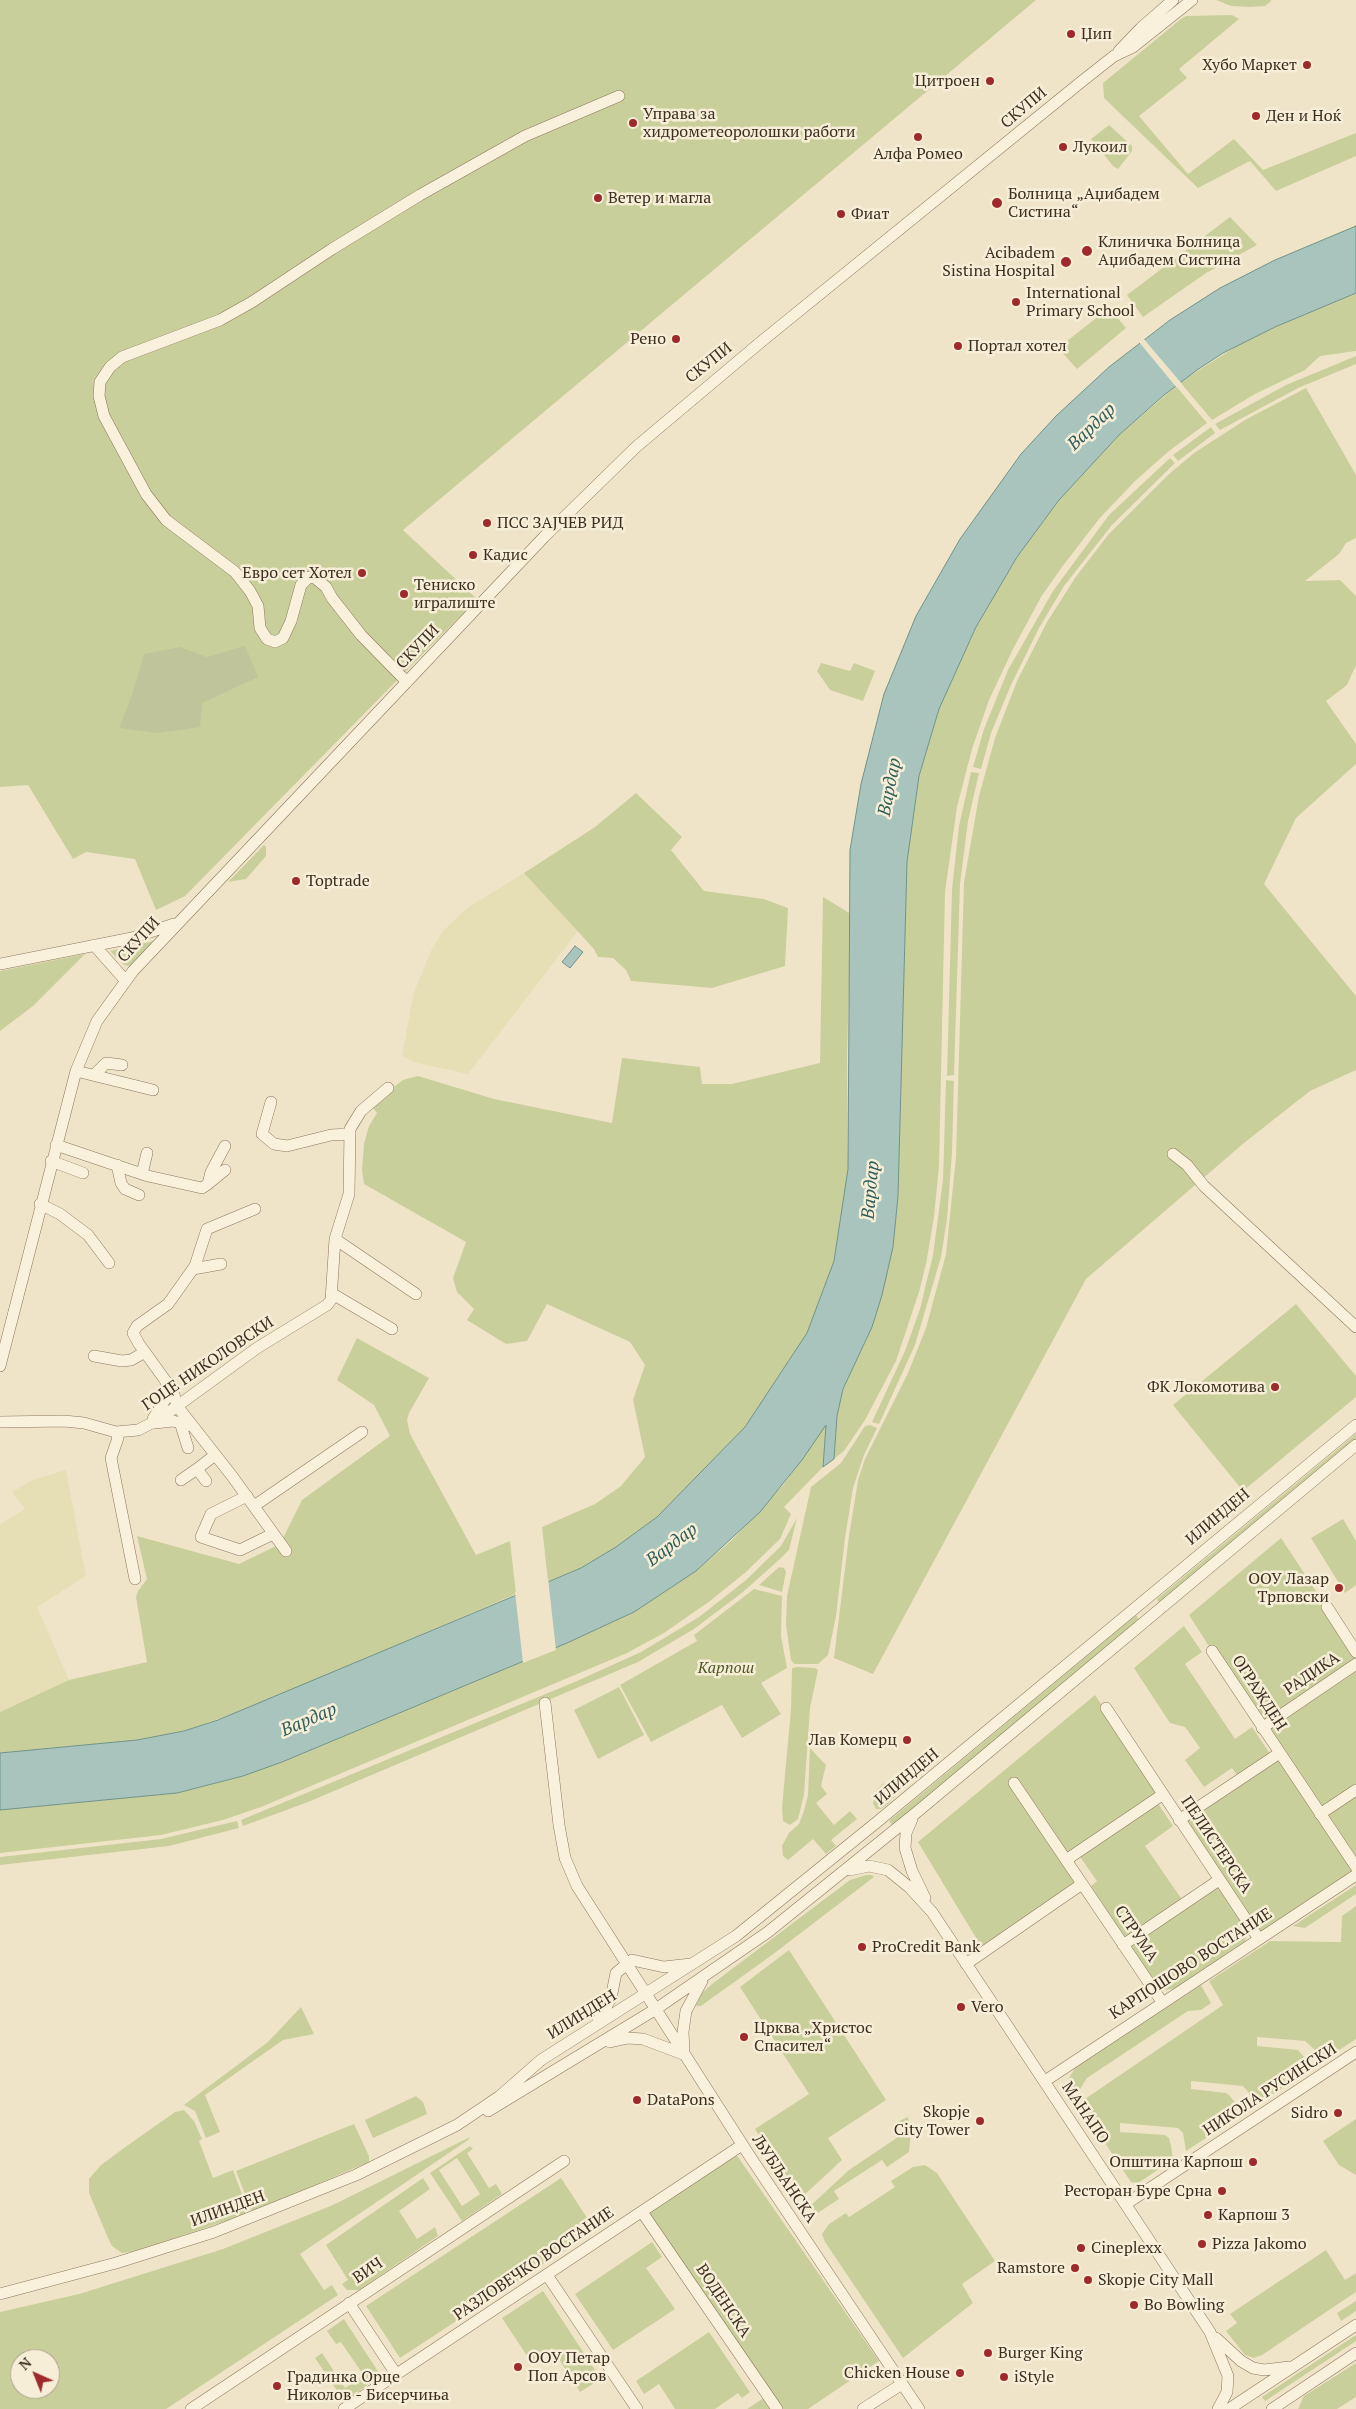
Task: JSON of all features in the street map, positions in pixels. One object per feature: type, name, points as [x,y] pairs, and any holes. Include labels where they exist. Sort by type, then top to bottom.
[{"type":"street","name":"СКУПИ","points":[[1,1361],[40,1204],[76,1071],[97,1021],[125,980],[176,923],[544,537],[636,447],[762,340],[1114,56],[1140,28],[1172,0]]},
{"type":"street","name":"СКУПИ","points":[[1114,56],[1133,46],[1192,0]]},
{"type":"street","points":[[407,682],[361,635],[332,598],[326,587],[316,578],[309,577],[301,585],[291,621],[283,638],[275,642],[267,639],[260,628],[258,606],[250,591],[235,572],[166,520],[146,494],[104,416],[99,396],[100,382],[110,367],[122,357],[220,320],[252,302],[332,249],[420,195],[525,136],[619,96]]},
{"type":"street","points":[[0,964],[132,938],[176,923]]},
{"type":"street","points":[[94,945],[125,980]]},
{"type":"street","points":[[94,1075],[106,1063],[122,1065]]},
{"type":"street","points":[[76,1071],[153,1090]]},
{"type":"street","points":[[388,1088],[357,1115],[349,1134],[349,1194],[335,1239],[331,1294],[392,1329]]},
{"type":"street","points":[[271,1102],[262,1134],[274,1144],[287,1146],[331,1135],[349,1134]]},
{"type":"street","points":[[56,1145],[142,1174],[200,1188],[205,1188],[208,1184],[214,1166],[225,1146]]},
{"type":"street","points":[[142,1174],[147,1153]]},
{"type":"street","points":[[1173,1154],[1187,1165],[1204,1186],[1356,1327]]},
{"type":"street","points":[[52,1161],[83,1173]]},
{"type":"street","points":[[117,1165],[121,1183],[125,1188],[139,1195]]},
{"type":"street","points":[[40,1204],[60,1214],[88,1235],[109,1262]]},
{"type":"street","points":[[256,1209],[207,1229],[203,1237],[199,1259],[193,1269],[162,1309],[134,1329],[134,1337],[173,1391],[176,1406],[186,1424],[215,1455],[286,1551]]},
{"type":"street","points":[[335,1239],[416,1294]]},
{"type":"street","points":[[193,1269],[220,1264]]},
{"type":"street","name":"ГОЦЕ НИКОЛОВСКИ","points":[[0,1422],[69,1421],[116,1432],[131,1432],[146,1426],[258,1348],[324,1308],[330,1302],[331,1294]]},
{"type":"street","points":[[94,1356],[122,1361],[131,1360],[145,1352]]},
{"type":"street","points":[[146,1426],[165,1402],[167,1392],[165,1380]]},
{"type":"street","points":[[146,1426],[160,1422],[186,1424]]},
{"type":"street","points":[[186,1424],[188,1448]]},
{"type":"street","name":"ИЛИНДЕН","points":[[457,2126],[500,2096],[541,2060],[736,1936],[791,1893],[1356,1425]]},
{"type":"street","points":[[116,1432],[118,1438],[111,1458],[135,1578]]},
{"type":"street","points":[[254,1506],[362,1432]]},
{"type":"street","name":"ИЛИНДЕН","points":[[0,2294],[100,2268],[214,2232],[347,2178],[498,2106],[597,2047],[768,1932],[842,1874],[1356,1445]]},
{"type":"street","points":[[181,1480],[215,1455]]},
{"type":"street","points":[[197,1469],[206,1481]]},
{"type":"street","points":[[246,1496],[211,1514],[201,1537],[240,1550],[274,1534]]},
{"type":"street","name":"РАДИКА","points":[[1327,1607],[1356,1652]]},
{"type":"street","name":"ОГРАЖДЕН","points":[[1212,1651],[1278,1754],[1356,1867]]},
{"type":"street","name":"РАДИКА","points":[[1262,1728],[1356,1664]]},
{"type":"street","name":"ЉУБЉАНСКА","points":[[545,1703],[558,1826],[567,1862],[579,1890],[742,2146],[919,2409]]},
{"type":"street","name":"ПЕЛИСТЕРСКА","points":[[1106,1708],[1259,1939]]},
{"type":"street","name":"ОГРАЖДЕН","points":[[1179,1820],[1278,1754]]},
{"type":"street","name":"СТРУМА","points":[[1014,1783],[1162,2002]]},
{"type":"street","points":[[1320,1814],[1356,1790]]},
{"type":"street","name":"ПЕЛИСТЕРСКА","points":[[1066,1860],[1162,1795]]},
{"type":"street","name":"МАНАПО","points":[[917,1812],[907,1828],[905,1848],[915,1878],[932,1912],[1210,2332],[1228,2376],[1226,2392],[1218,2409]]},
{"type":"street","name":"МАНАПО","points":[[842,1874],[863,1866],[875,1866],[888,1870],[909,1886],[932,1912]]},
{"type":"street","name":"КАРПОШОВО ВОСТАНИЕ","points":[[1044,2081],[1356,1875]]},
{"type":"street","points":[[1123,1945],[1219,1880]]},
{"type":"street","points":[[966,1964],[1082,1884]]},
{"type":"street","points":[[594,2027],[609,2005],[616,1973],[627,1964],[634,1960],[664,1966],[694,1964]]},
{"type":"street","points":[[597,2047],[616,2040],[634,2038],[650,2040],[684,2054],[683,2032],[686,2011],[705,1976]]},
{"type":"street","name":"НИКОЛА РУСИНСКИ","points":[[1126,2204],[1356,2052]]},
{"type":"street","name":"РАЗЛОВЕЧКО ВОСТАНИЕ","points":[[344,2409],[742,2146]]},
{"type":"street","name":"ВИЧ","points":[[191,2409],[564,2160]]},
{"type":"street","name":"ВОДЕНСКА","points":[[642,2212],[777,2409]]},
{"type":"street","points":[[547,2275],[636,2409]]},
{"type":"street","points":[[349,2304],[396,2374]]},
{"type":"street","points":[[1229,2409],[1356,2325]]},
{"type":"street","name":"МАНАПО","points":[[1210,2332],[1230,2352],[1253,2368],[1270,2370],[1295,2365]]},
{"type":"street","points":[[1272,2409],[1356,2353]]},
{"type":"street","points":[[863,2409],[902,2384]]},
{"type":"street","points":[[1292,2409],[1298,2391]]},
{"type":"shaded area","points":[[524,873],[578,931],[468,1074],[417,1063],[402,1056],[414,992],[431,951],[443,931],[467,908]]},
{"type":"shaded area","points":[[66,1470],[86,1576],[37,1607],[69,1680],[0,1712],[0,1524],[25,1509],[12,1492],[33,1480]]},
{"type":"green space","points":[[0,0],[1036,0],[403,530],[477,599],[185,896],[156,910],[135,859],[86,852],[73,859],[28,785],[0,787]]},
{"type":"green space","points":[[1216,0],[1271,1],[1265,6],[1250,7],[1231,6]]},
{"type":"green space","points":[[1232,15],[1239,19],[1179,69],[1187,78],[1139,116],[1188,174],[1234,139],[1263,170],[1356,133],[1356,156],[1276,191],[1250,161],[1198,188],[1104,98],[1103,83],[1181,19],[1186,16]]},
{"type":"green space","points":[[1109,125],[1132,146],[1132,151],[1118,169],[1113,166],[1091,139]]},
{"type":"green space","points":[[1230,217],[1257,245],[1206,273],[1143,317],[1127,295]]},
{"type":"green space","points":[[1356,293],[1356,351],[1320,356],[1305,370],[1255,394],[1212,420],[1180,382],[1240,344]]},
{"type":"green space","points":[[1109,308],[1126,328],[1077,369],[1058,348]]},
{"type":"green space","points":[[1356,356],[1356,364],[1298,388],[1220,430],[1215,424],[1286,385]]},
{"type":"green space","points":[[1176,386],[1207,423],[1169,451],[1135,481],[1099,519],[1062,567],[1041,597],[1013,649],[989,700],[972,749],[957,807],[945,892],[939,1166],[934,1217],[926,1264],[919,1292],[896,1361],[865,1420],[844,1451],[834,1459],[837,1416],[843,1389],[872,1327],[893,1247],[898,1196],[907,862],[919,776],[939,709],[976,627],[1017,557],[1059,500],[1119,435]]},
{"type":"green space","points":[[1306,388],[1356,475],[1356,538],[1346,543],[1339,554],[1305,581],[1340,580],[1356,596],[1356,665],[1347,685],[1326,701],[1356,744],[1356,764],[1296,818],[1264,884],[1356,996],[1356,1070],[1310,1091],[1244,1143],[1086,1279],[873,1674],[834,1658],[849,1536],[858,1480],[865,1459],[908,1373],[926,1328],[946,1254],[956,1157],[964,882],[979,796],[995,738],[1017,681],[1047,622],[1075,578],[1108,535],[1168,475],[1194,453],[1245,420]]},
{"type":"green space","points":[[1211,427],[1215,433],[1178,461],[1173,455]]},
{"type":"green space","points":[[1170,458],[1175,463],[1112,525],[1064,586],[1039,628],[1011,685],[991,733],[981,769],[973,767],[984,729],[1008,670],[1053,591],[1109,515]]},
{"type":"green space","points":[[245,646],[258,677],[202,703],[200,727],[158,733],[119,728],[132,695],[144,654],[180,647],[207,657]]},
{"type":"green space","points":[[821,663],[850,671],[854,663],[875,671],[863,701],[830,690],[817,671]]},
{"type":"green space","points":[[971,772],[979,773],[968,821],[960,884],[954,1075],[947,1076],[952,889],[959,826]]},
{"type":"green space","points":[[636,793],[682,837],[671,850],[704,891],[764,899],[788,908],[785,966],[712,988],[631,981],[626,970],[613,958],[598,957],[594,949],[524,873],[595,827]]},
{"type":"green space","points":[[264,845],[266,847],[266,856],[246,879],[228,882]]},
{"type":"green space","points":[[823,897],[851,914],[847,1056],[848,1169],[834,1261],[807,1333],[745,1427],[678,1497],[657,1517],[616,1547],[581,1568],[548,1581],[542,1527],[595,1504],[621,1486],[645,1457],[633,1400],[645,1365],[630,1342],[547,1304],[527,1341],[506,1344],[467,1320],[474,1309],[457,1292],[453,1278],[466,1242],[364,1184],[362,1170],[364,1144],[369,1126],[377,1113],[371,1105],[403,1080],[418,1076],[494,1099],[612,1123],[622,1058],[700,1067],[702,1084],[732,1084],[820,1063]]},
{"type":"green space","points":[[154,941],[130,966],[124,965],[110,951]]},
{"type":"green space","points":[[85,954],[33,1006],[0,1031],[0,971]]},
{"type":"green space","points":[[946,1080],[954,1081],[952,1153],[947,1219],[941,1257],[915,1345],[879,1424],[872,1422],[905,1351],[920,1309],[933,1255],[943,1180]]},
{"type":"green space","name":"ФК Локомотива","points":[[1296,1304],[1356,1376],[1356,1397],[1243,1491],[1173,1405]]},
{"type":"green space","points":[[357,1338],[429,1378],[409,1413],[407,1420],[410,1434],[476,1555],[510,1541],[516,1594],[250,1708],[184,1731],[137,1740],[0,1753],[0,1712],[69,1680],[147,1662],[136,1597],[147,1579],[137,1536],[239,1564],[280,1544],[302,1500],[390,1436],[374,1405],[337,1380]]},
{"type":"green space","points":[[826,1424],[823,1467],[784,1507],[791,1514],[780,1539],[746,1572],[710,1601],[664,1633],[627,1653],[261,1807],[223,1820],[161,1835],[0,1853],[0,1810],[177,1793],[243,1776],[282,1762],[567,1643],[634,1612],[696,1571],[732,1540],[784,1484]]},
{"type":"green space","points":[[870,1425],[877,1428],[864,1455],[853,1488],[836,1616],[828,1655],[818,1664],[794,1664],[791,1660],[786,1625],[787,1596],[811,1487],[841,1463],[865,1426]]},
{"type":"green space","points":[[1356,1434],[1356,1439],[1159,1603],[1157,1599]]},
{"type":"green space","points":[[797,1518],[789,1550],[780,1559],[743,1592],[694,1629],[638,1662],[308,1802],[243,1826],[241,1820],[577,1681],[641,1652],[699,1617],[746,1580],[781,1546]]},
{"type":"green space","points":[[1343,1519],[1356,1541],[1356,1585],[1345,1593],[1311,1538]]},
{"type":"green space","points":[[1281,1538],[1356,1652],[1356,1875],[1259,1939],[1179,1820],[1278,1754],[1189,1615]]},
{"type":"green space","points":[[779,1567],[784,1568],[786,1572],[782,1592],[759,1585]]},
{"type":"green space","name":"Карпош","points":[[754,1589],[782,1596],[781,1636],[787,1668],[761,1683],[781,1714],[742,1738],[722,1705],[651,1742],[620,1685],[697,1641],[694,1635]]},
{"type":"green space","points":[[1136,1615],[1139,1620],[893,1826],[889,1821]]},
{"type":"green space","points":[[1184,1626],[1202,1652],[1185,1664],[1235,1739],[1252,1727],[1270,1754],[1237,1775],[1232,1768],[1204,1787],[1185,1760],[1200,1748],[1185,1727],[1170,1723],[1134,1668]]},
{"type":"green space","points":[[792,1668],[815,1668],[818,1670],[810,1708],[804,1795],[798,1819],[790,1825],[783,1821],[782,1808],[791,1709]]},
{"type":"green space","points":[[619,1687],[644,1735],[598,1759],[574,1710]]},
{"type":"green space","points":[[1095,1695],[1162,1795],[1065,1860],[1082,1884],[984,1951],[918,1842]]},
{"type":"green space","points":[[810,1748],[826,1765],[821,1786],[827,1794],[816,1803],[834,1825],[850,1811],[857,1819],[831,1840],[836,1846],[826,1854],[813,1839],[788,1860],[783,1856],[782,1846],[789,1833],[799,1824],[804,1811],[808,1795]]},
{"type":"green space","points":[[925,1750],[941,1753],[910,1779],[888,1804],[881,1809],[876,1809],[873,1803],[876,1791],[884,1783],[890,1790],[930,1756]]},
{"type":"green space","points":[[1157,1802],[1173,1826],[1145,1846],[1183,1901],[1128,1937],[1123,1935],[1091,1886],[1097,1881],[1078,1854]]},
{"type":"green space","points":[[237,1821],[239,1828],[169,1846],[0,1865],[0,1857],[161,1839]]},
{"type":"green space","points":[[866,1875],[874,1877],[772,1955],[701,2006],[696,2006],[702,1993],[712,1984],[850,1880]]},
{"type":"green space","points":[[1356,1885],[1356,1894],[1305,1928],[1293,1926]]},
{"type":"green space","points":[[1216,1887],[1221,1888],[1246,1925],[1247,1934],[1245,1941],[1175,1989],[1161,1990],[1128,1944]]},
{"type":"green space","points":[[1356,1906],[1356,2039],[1321,2062],[1316,2051],[1305,2041],[1257,2037],[1257,2046],[1298,2050],[1304,2057],[1309,2070],[1250,2109],[1249,2093],[1243,2086],[1191,2081],[1191,2089],[1226,2093],[1230,2096],[1236,2104],[1237,2118],[1186,2151],[1183,2133],[1178,2128],[1120,2123],[1120,2132],[1165,2135],[1169,2138],[1171,2146],[1173,2160],[1138,2183],[1131,2182],[1068,2088],[1068,2080],[1075,2068],[1201,1985],[1211,2003],[1201,2010],[1188,2011],[1087,2078],[1079,2091],[1085,2099],[1223,2005],[1209,1981],[1270,1941],[1341,1942],[1342,1916]]},
{"type":"green space","points":[[789,1950],[886,2100],[828,2138],[842,2160],[801,2198],[755,2129],[809,2094],[740,1987]]},
{"type":"green space","points":[[301,2007],[314,2034],[283,2040],[205,2095],[220,2132],[206,2138],[195,2111],[184,2105],[268,2042]]},
{"type":"green space","points":[[416,2096],[423,2102],[427,2114],[373,2138],[365,2120]]},
{"type":"green space","points":[[184,2110],[194,2121],[202,2139],[199,2141],[213,2178],[233,2170],[249,2213],[137,2251],[122,2253],[112,2246],[108,2238],[89,2193],[89,2179],[101,2165],[124,2148],[175,2112]]},
{"type":"green space","points":[[908,2117],[911,2131],[909,2152],[887,2167],[882,2160],[834,2191],[839,2199],[813,2216],[808,2208],[849,2170],[904,2133],[897,2122]]},
{"type":"green space","points":[[1356,2119],[1356,2175],[1339,2165],[1323,2141]]},
{"type":"green space","points":[[354,2124],[369,2156],[369,2162],[252,2212],[236,2171]]},
{"type":"green space","points":[[470,2137],[300,2254],[324,2290],[332,2285],[338,2295],[166,2409],[0,2409],[0,2312],[79,2294],[223,2249],[333,2205]]},
{"type":"green space","points":[[470,2146],[473,2149],[467,2153],[489,2188],[496,2184],[502,2194],[462,2221],[430,2173]],"holes":[[[457,2158],[480,2194],[462,2206],[439,2170]]]},
{"type":"green space","points":[[731,2153],[738,2157],[879,2361],[808,2409],[747,2409],[767,2396],[642,2212]]},
{"type":"green space","points":[[925,2165],[937,2173],[995,2261],[962,2284],[973,2303],[903,2358],[825,2242],[822,2234],[829,2224],[846,2213],[849,2217],[895,2187],[891,2181],[913,2167]]},
{"type":"green space","points":[[423,2178],[430,2189],[399,2211],[417,2239],[435,2227],[438,2236],[359,2290],[347,2290],[342,2284],[348,2280],[326,2245]]},
{"type":"green space","points":[[561,2178],[595,2230],[400,2358],[366,2306]]},
{"type":"green space","points":[[652,2242],[662,2257],[646,2268],[675,2309],[613,2350],[575,2294]]},
{"type":"green space","points":[[1326,2250],[1345,2280],[1356,2273],[1356,2292],[1262,2355],[1254,2358],[1245,2355],[1226,2331],[1237,2323],[1230,2314]]},
{"type":"green space","points":[[543,2291],[601,2379],[580,2392],[552,2348],[531,2362],[502,2318]]},
{"type":"green space","points":[[1356,2301],[1356,2311],[1341,2321],[1337,2313]]},
{"type":"green space","points":[[344,2319],[381,2376],[344,2401],[315,2358],[322,2353],[345,2388],[364,2376],[341,2342],[336,2344],[327,2331]]},
{"type":"green space","points":[[709,2332],[750,2392],[742,2398],[738,2393],[715,2409],[675,2409],[659,2384],[644,2394],[636,2381]]},
{"type":"green space","points":[[1356,2335],[1356,2341],[1265,2401],[1262,2397]]},
{"type":"green space","points":[[1356,2363],[1356,2397],[1337,2409],[1298,2409],[1304,2396]]},
{"type":"water","name":"Вардар","points":[[1356,226],[1356,293],[1275,327],[1223,353],[1197,370],[1164,395],[1119,435],[1059,500],[1017,557],[976,627],[939,709],[919,776],[907,862],[898,1196],[893,1247],[882,1295],[872,1327],[843,1389],[837,1416],[834,1459],[823,1467],[826,1425],[802,1460],[760,1512],[696,1571],[634,1612],[567,1643],[282,1762],[243,1776],[177,1793],[0,1810],[0,1753],[137,1740],[184,1731],[218,1720],[581,1568],[616,1547],[657,1517],[745,1427],[807,1333],[834,1261],[848,1169],[850,850],[861,784],[884,694],[916,616],[960,539],[1021,454],[1056,416],[1109,367],[1170,320],[1220,288],[1275,260]]},
{"type":"water","points":[[575,946],[583,952],[570,968],[562,962]]},
{"type":"pier","points":[[1143,338],[1182,384],[1177,388],[1139,342]]},
{"type":"pier","points":[[548,1578],[556,1650],[523,1663],[515,1592]]},
{"type":"place","name":"Џип","points":[[1071,34]]},
{"type":"place","name":"Хубо Маркет","points":[[1307,65]]},
{"type":"place","name":"Цитроен","points":[[990,81]]},
{"type":"place","name":"Ден и Ноќ","points":[[1256,116]]},
{"type":"place","name":"Управа за хидрометеоролошки работи","points":[[633,123]]},
{"type":"place","name":"Алфа Ромео","points":[[918,137]]},
{"type":"place","name":"Лукоил","points":[[1063,147]]},
{"type":"place","name":"Ветер и магла","points":[[598,198]]},
{"type":"place","name":"Болница „Аџибадем Систина“","points":[[997,203]]},
{"type":"place","name":"Фиат","points":[[841,214]]},
{"type":"place","name":"Клиничка Болница Аџибадем Систина","points":[[1087,251]]},
{"type":"place","name":"Acibadem Sistina Hospital","points":[[1066,262]]},
{"type":"place","name":"International Primary School","points":[[1016,302]]},
{"type":"place","name":"Рено","points":[[676,339]]},
{"type":"place","name":"Портал хотел","points":[[958,346]]},
{"type":"place","name":"ПСС ЗАЈЧЕВ РИД","points":[[487,523]]},
{"type":"place","name":"Кадис","points":[[473,555]]},
{"type":"place","name":"Евро сет Хотел","points":[[362,573]]},
{"type":"place","name":"Тениско игралиште","points":[[404,594]]},
{"type":"place","name":"Toptrade","points":[[296,881]]},
{"type":"place","name":"ФК Локомотива","points":[[1275,1387]]},
{"type":"place","name":"ООУ Лазар Трповски","points":[[1339,1588]]},
{"type":"place","name":"Лав Комерц","points":[[907,1740]]},
{"type":"place","name":"ProCredit Bank","points":[[862,1947]]},
{"type":"place","name":"Vero","points":[[961,2007]]},
{"type":"place","name":"Црква „Христос Спасител“","points":[[744,2037]]},
{"type":"place","name":"DataPons","points":[[637,2100]]},
{"type":"place","name":"Sidro","points":[[1338,2113]]},
{"type":"place","name":"Skopje City Tower","points":[[980,2121]]},
{"type":"place","name":"Општина Карпош","points":[[1253,2162]]},
{"type":"place","name":"Ресторан Буре Срна","points":[[1222,2191]]},
{"type":"place","name":"Карпош 3","points":[[1208,2215]]},
{"type":"place","name":"Pizza Jakomo","points":[[1202,2244]]},
{"type":"place","name":"Cineplexx","points":[[1081,2248]]},
{"type":"place","name":"Ramstore","points":[[1075,2268]]},
{"type":"place","name":"Skopje City Mall","points":[[1088,2280]]},
{"type":"place","name":"Bo Bowling","points":[[1134,2305]]},
{"type":"place","name":"Burger King","points":[[988,2353]]},
{"type":"place","name":"ООУ Петар Поп Арсов","points":[[518,2367]]},
{"type":"place","name":"Chicken House","points":[[960,2373]]},
{"type":"place","name":"iStyle","points":[[1004,2377]]},
{"type":"place","name":"Градинка Орце Николов - Бисерчиња","points":[[277,2386]]}]
